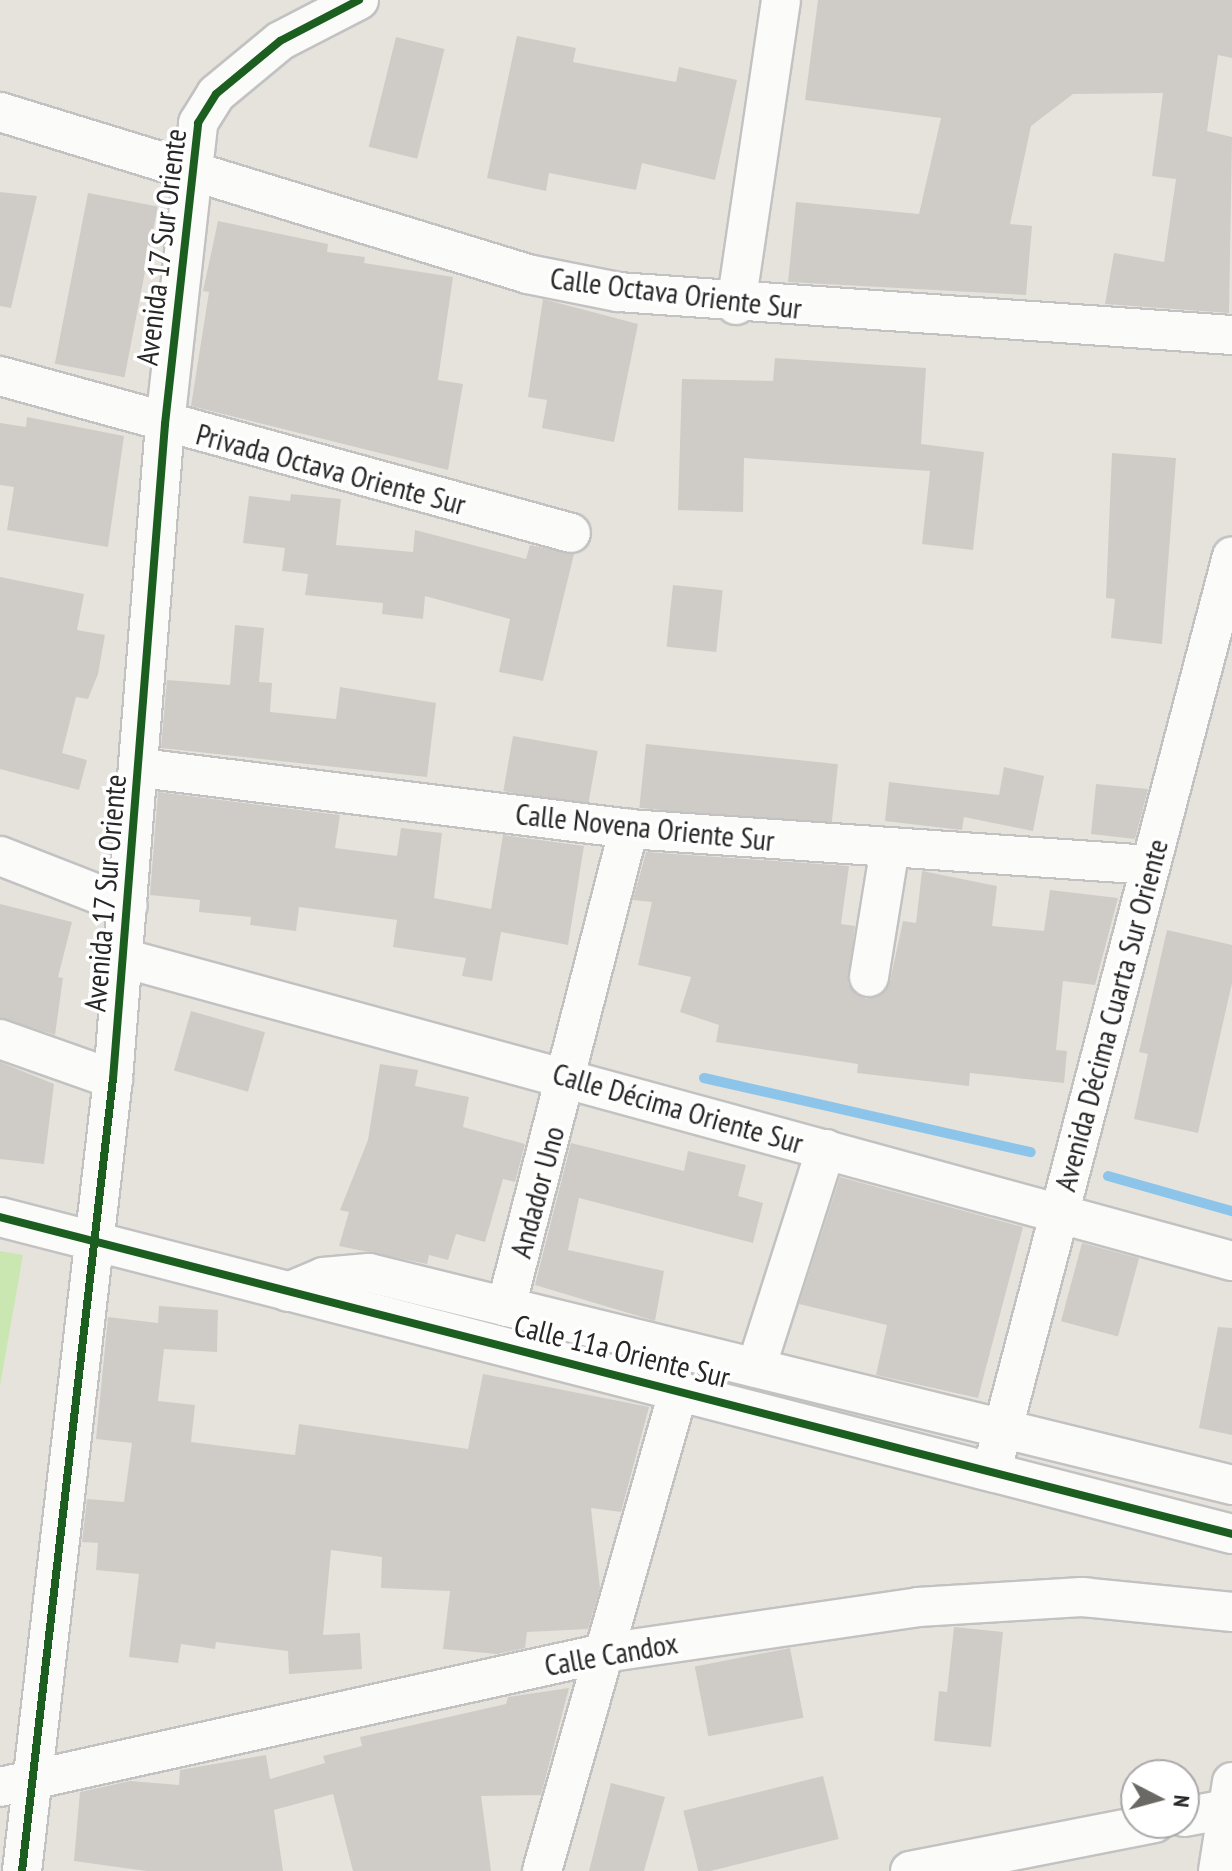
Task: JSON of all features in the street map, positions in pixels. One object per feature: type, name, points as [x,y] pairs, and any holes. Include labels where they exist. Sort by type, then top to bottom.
[{"type":"street","name":"Avenida 17 Sur Oriente","points":[[22,1871],[17,1783],[113,1079],[141,768],[165,424],[190,172],[198,123],[216,94],[280,41],[359,0]]},
{"type":"street","points":[[736,305],[781,0]]},
{"type":"street","name":"Calle Octava Oriente Sur","points":[[0,112],[528,274],[736,305],[1232,335]]},
{"type":"street","name":"Privada Octava Oriente Sur","points":[[0,376],[165,424],[571,533]]},
{"type":"street","name":"Avenida Décima Cuarta Sur Oriente","points":[[990,1475],[1230,570]]},
{"type":"street","name":"Calle Novena Oriente Sur","points":[[141,768],[629,829],[1151,865]]},
{"type":"street","name":"Andador Uno","points":[[506,1307],[629,829]]},
{"type":"street","points":[[869,977],[890,848]]},
{"type":"street","points":[[0,856],[128,906]]},
{"type":"street","name":"Calle Décima Oriente Sur","points":[[123,958],[1232,1261]]},
{"type":"street","points":[[0,1039],[113,1079]]},
{"type":"street","points":[[756,1368],[826,1149]]},
{"type":"street","name":"Calle 11a Oriente Sur","points":[[0,1217],[679,1389],[990,1475],[1232,1534]]},
{"type":"street","name":"Calle 11a Oriente Sur","points":[[288,1292],[323,1277],[369,1273],[1232,1485]]},
{"type":"street","points":[[542,1871],[679,1389]]},
{"type":"street","name":"Calle Candox","points":[[17,1783],[604,1653],[918,1607],[1082,1597],[1232,1612]]},
{"type":"street","points":[[1200,1809],[1230,1795]]},
{"type":"street","points":[[1218,1871],[1230,1795]]},
{"type":"street","points":[[910,1871],[1120,1830]]},
{"type":"green space","points":[[0,1251],[23,1255],[0,1386]]},
{"type":"building","points":[[818,0],[1232,0],[1232,58],[1218,55],[1207,131],[1232,137],[1229,313],[1105,304],[1114,253],[1164,262],[1176,179],[1152,176],[1163,93],[1073,94],[1031,126],[1010,224],[1032,226],[1026,295],[788,282],[796,202],[919,214],[941,118],[805,100]]},
{"type":"building","points":[[517,36],[576,48],[573,62],[676,82],[679,67],[737,80],[715,180],[642,163],[636,190],[549,173],[546,191],[487,178]]},
{"type":"building","points":[[396,37],[445,49],[417,159],[369,147]]},
{"type":"building","points":[[0,192],[37,196],[11,308],[0,306]]},
{"type":"building","points":[[88,193],[158,207],[124,377],[55,364]]},
{"type":"building","points":[[218,221],[328,244],[327,252],[365,257],[364,263],[453,277],[438,380],[463,384],[448,470],[191,406],[209,292],[203,291]]},
{"type":"building","points":[[543,299],[638,324],[614,442],[542,428],[547,400],[528,397]]},
{"type":"building","points":[[775,358],[926,368],[921,444],[984,452],[973,550],[922,544],[930,471],[744,458],[743,512],[678,510],[682,379],[773,381]]},
{"type":"building","points":[[27,417],[124,436],[108,547],[7,530],[14,487],[0,485],[0,423],[26,427]]},
{"type":"building","points":[[1112,453],[1176,458],[1162,644],[1111,638],[1115,599],[1106,598]]},
{"type":"building","points":[[291,494],[341,499],[336,545],[413,552],[415,530],[526,559],[530,545],[574,554],[543,681],[499,672],[510,619],[425,596],[423,619],[382,614],[383,603],[305,595],[308,574],[282,571],[285,548],[243,543],[249,496],[290,501]]},
{"type":"building","points":[[0,577],[84,594],[77,630],[105,635],[98,674],[88,699],[76,697],[62,753],[87,760],[79,790],[0,769]]},
{"type":"building","points":[[673,585],[723,590],[716,652],[667,647]]},
{"type":"building","points":[[235,625],[264,628],[259,682],[272,683],[270,712],[336,719],[340,687],[436,703],[427,777],[161,748],[167,680],[230,685]]},
{"type":"building","points":[[513,736],[598,751],[588,806],[503,791]]},
{"type":"building","points":[[646,744],[838,764],[831,828],[639,808]]},
{"type":"building","points":[[1004,767],[1044,776],[1033,831],[964,817],[962,830],[885,821],[889,782],[999,795]]},
{"type":"building","points":[[1096,784],[1148,789],[1135,839],[1091,834]]},
{"type":"building","points":[[158,792],[340,815],[335,848],[397,856],[401,828],[442,833],[434,898],[491,909],[503,835],[584,846],[568,945],[501,932],[492,981],[462,976],[466,958],[393,947],[397,920],[299,907],[296,931],[250,925],[251,917],[199,912],[200,900],[150,895]]},
{"type":"building","points":[[646,852],[849,866],[841,924],[855,926],[848,984],[866,999],[885,991],[890,981],[903,921],[916,923],[922,871],[997,886],[992,926],[1044,931],[1050,890],[1118,898],[1095,985],[1063,981],[1056,1050],[1067,1051],[1064,1083],[970,1073],[969,1086],[857,1073],[858,1064],[716,1042],[719,1025],[680,1012],[691,977],[638,965],[652,902],[633,900]]},
{"type":"building","points":[[0,904],[72,922],[58,977],[63,978],[55,1035],[0,1018]]},
{"type":"building","points":[[1167,930],[1232,945],[1232,983],[1198,1133],[1134,1119],[1148,1054],[1139,1052]]},
{"type":"building","points":[[191,1011],[265,1032],[248,1092],[174,1071]]},
{"type":"building","points":[[0,1062],[54,1084],[44,1164],[0,1159]]},
{"type":"building","points":[[380,1064],[418,1070],[415,1086],[469,1097],[463,1127],[525,1144],[515,1182],[503,1179],[485,1242],[456,1234],[448,1260],[429,1255],[427,1264],[339,1246],[349,1212],[340,1210],[368,1140]]},
{"type":"building","points":[[571,1143],[684,1171],[688,1151],[746,1165],[738,1196],[763,1203],[753,1243],[579,1198],[568,1250],[664,1271],[655,1321],[535,1285]]},
{"type":"building","points":[[840,1177],[1023,1227],[978,1398],[876,1375],[887,1325],[799,1304]]},
{"type":"building","points":[[1082,1243],[1139,1258],[1118,1337],[1061,1321]]},
{"type":"building","points":[[159,1306],[218,1310],[217,1352],[164,1349],[158,1401],[195,1405],[191,1442],[295,1455],[299,1424],[468,1449],[483,1374],[649,1407],[621,1512],[591,1508],[600,1588],[588,1629],[527,1632],[525,1648],[497,1654],[443,1649],[450,1591],[381,1588],[382,1557],[331,1550],[323,1635],[360,1633],[362,1669],[289,1674],[288,1651],[216,1642],[215,1649],[181,1644],[178,1663],[129,1657],[139,1574],[96,1570],[98,1543],[82,1542],[87,1499],[124,1502],[132,1443],[96,1439],[108,1317],[158,1323]]},
{"type":"building","points":[[1218,1327],[1232,1328],[1232,1435],[1199,1428]]},
{"type":"building","points":[[954,1627],[1003,1632],[991,1747],[934,1741],[939,1691],[947,1692]]},
{"type":"building","points":[[790,1648],[804,1718],[708,1736],[695,1667]]},
{"type":"building","points":[[569,1688],[541,1795],[481,1796],[491,1871],[353,1871],[333,1794],[274,1810],[283,1871],[146,1871],[74,1861],[80,1792],[130,1781],[179,1785],[180,1770],[266,1755],[270,1779],[325,1763],[323,1756],[362,1746],[360,1737],[506,1704],[508,1697]]},
{"type":"building","points":[[823,1776],[839,1839],[711,1871],[698,1871],[683,1811]]},
{"type":"building","points":[[611,1783],[665,1797],[644,1871],[589,1871]]},
{"type":"waterway","points":[[704,1078],[1031,1152]]},
{"type":"waterway","points":[[1108,1176],[1232,1211]]},
{"type":"cycle path","points":[[22,1871],[113,1079],[165,424],[198,123],[216,94],[280,41],[359,0]]},
{"type":"cycle path","points":[[0,1217],[1232,1534]]}]
